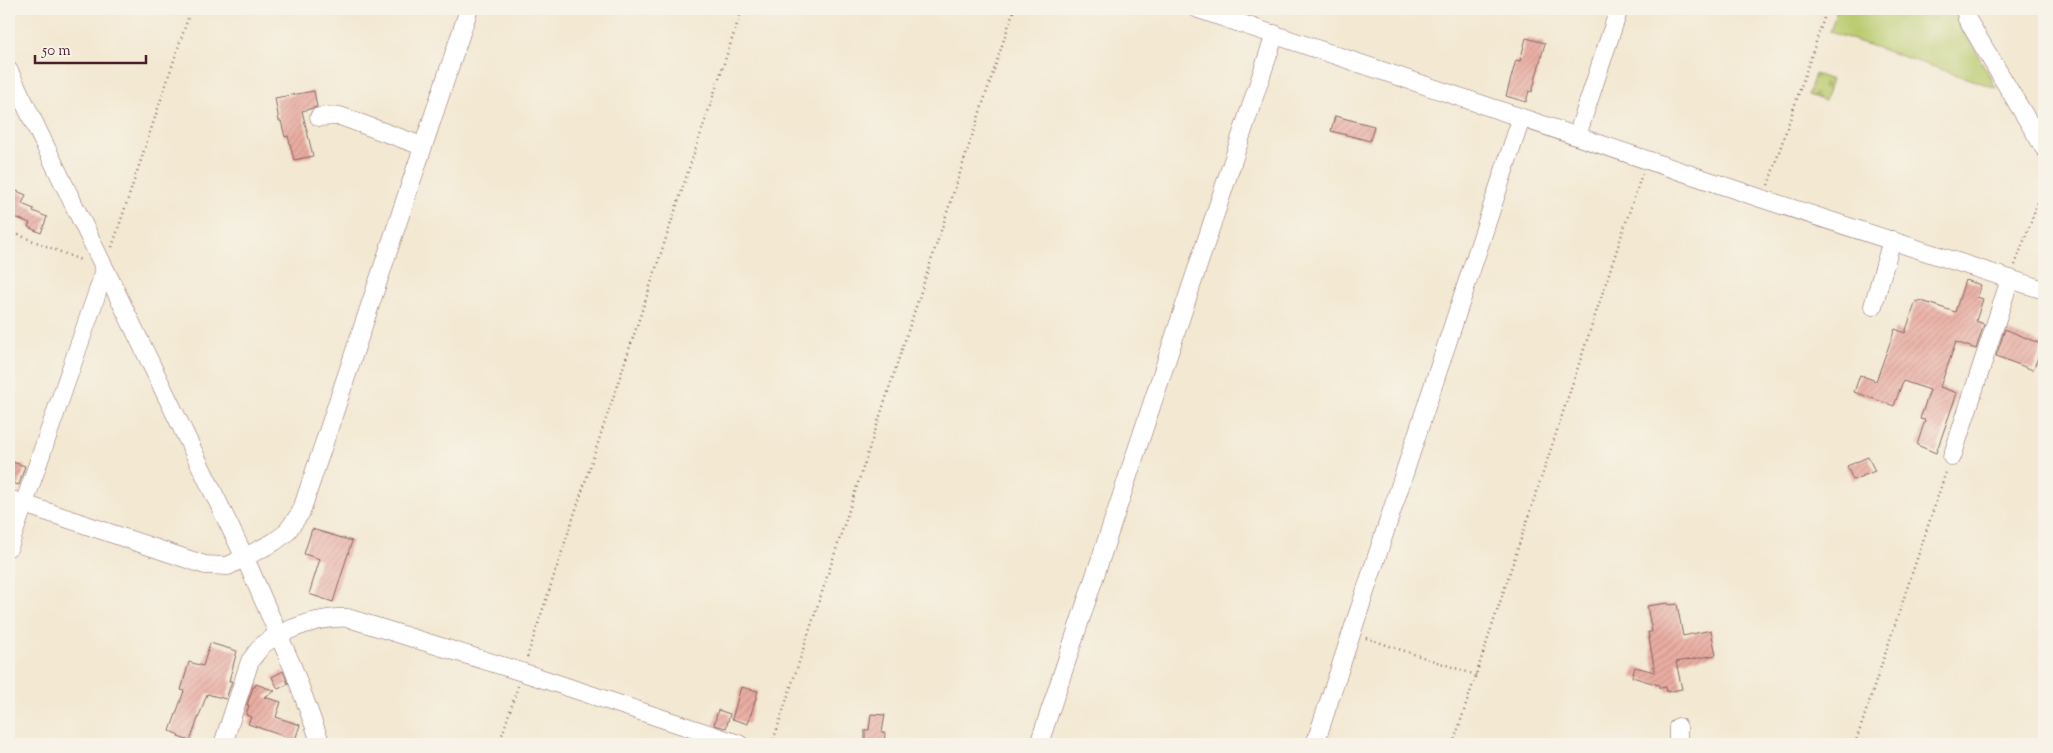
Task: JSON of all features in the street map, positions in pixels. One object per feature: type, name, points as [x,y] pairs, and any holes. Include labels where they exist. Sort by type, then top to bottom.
[{"type":"street","points":[[16,502],[205,566],[228,566],[286,533],[301,512],[469,9]]},
{"type":"street","points":[[1198,9],[1521,119],[2044,290]]},
{"type":"street","points":[[1577,136],[1619,9]]},
{"type":"street","points":[[1965,9],[1967,19],[2044,148]]},
{"type":"street","points":[[1039,744],[1275,34]]},
{"type":"street","points":[[9,71],[245,558],[311,712],[321,744]]},
{"type":"street","points":[[319,117],[340,116],[422,146]]},
{"type":"street","points":[[1315,744],[1521,119]]},
{"type":"street","points":[[1873,306],[1892,240]]},
{"type":"street","points":[[9,547],[16,502],[105,270]]},
{"type":"street","points":[[1952,457],[2010,279]]},
{"type":"street","points":[[223,744],[250,661],[264,644],[315,621],[333,617],[348,618],[522,672],[739,744]]},
{"type":"path","points":[[9,231],[105,270],[191,9]]},
{"type":"path","points":[[499,744],[742,9]]},
{"type":"path","points":[[772,744],[1014,9]]},
{"type":"path","points":[[1763,199],[1827,9]]},
{"type":"path","points":[[1453,744],[1646,160]]},
{"type":"path","points":[[2010,279],[2044,186]]},
{"type":"path","points":[[1855,744],[1952,457]]},
{"type":"path","points":[[1352,634],[1476,675]]},
{"type":"green space","points":[[1837,9],[1953,9],[1996,88],[1830,32]]},
{"type":"green space","points":[[1815,74],[1832,80],[1825,101],[1808,95]]},
{"type":"building","points":[[1526,38],[1545,43],[1532,92],[1529,91],[1526,102],[1506,96],[1516,60],[1520,61]]},
{"type":"building","points":[[314,91],[317,107],[302,111],[313,156],[294,160],[288,136],[285,137],[281,121],[279,121],[275,98]]},
{"type":"building","points":[[1335,116],[1374,126],[1370,141],[1331,131]]},
{"type":"building","points":[[12,189],[26,195],[22,204],[47,217],[41,233],[28,227],[30,223],[9,215],[9,196]]},
{"type":"building","points":[[1965,280],[1981,285],[1977,297],[1983,299],[1976,321],[1984,324],[1976,349],[1956,342],[1940,387],[1957,393],[1936,453],[1917,445],[1925,420],[1920,419],[1930,390],[1903,381],[1894,406],[1854,392],[1860,375],[1876,381],[1895,329],[1905,333],[1916,301],[1918,302],[1919,300],[1955,312]]},
{"type":"building","points":[[2005,329],[2043,345],[2033,370],[1996,356]]},
{"type":"building","points":[[1868,457],[1875,471],[1853,480],[1847,466]]},
{"type":"building","points":[[9,461],[25,466],[19,485],[9,482]]},
{"type":"building","points":[[312,529],[352,541],[333,602],[309,594],[320,559],[304,554]]},
{"type":"building","points":[[1668,603],[1669,605],[1677,604],[1683,636],[1711,630],[1716,655],[1676,662],[1682,689],[1667,692],[1666,687],[1660,688],[1659,685],[1632,677],[1635,667],[1655,672],[1648,632],[1652,632],[1647,606]]},
{"type":"building","points":[[210,643],[237,651],[229,681],[232,681],[226,699],[207,694],[190,741],[178,737],[179,735],[170,731],[184,691],[181,690],[189,662],[203,666]]},
{"type":"building","points":[[283,671],[288,684],[278,689],[272,677]]},
{"type":"building","points":[[256,684],[275,691],[264,697],[281,702],[276,717],[300,725],[295,740],[248,724],[251,717],[246,715],[249,705],[247,705],[253,687]]},
{"type":"building","points":[[741,687],[758,691],[748,724],[732,719]]},
{"type":"building","points":[[718,710],[730,714],[726,728],[714,725]]},
{"type":"building","points":[[871,714],[885,715],[882,732],[885,733],[884,744],[865,744],[865,730],[869,730]]}]
